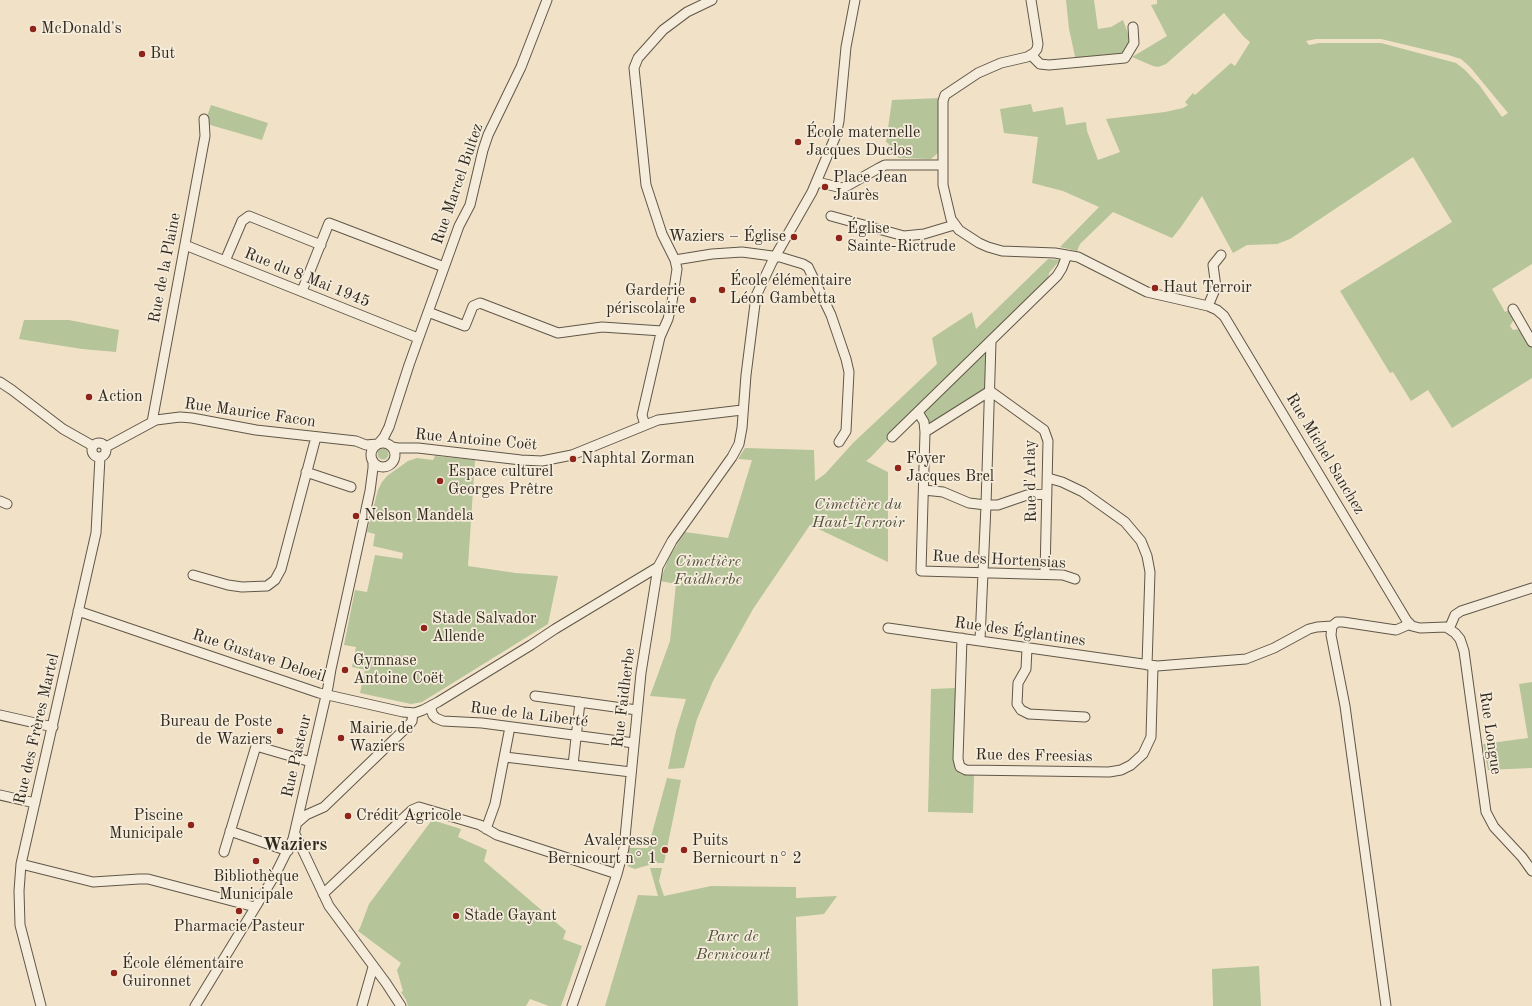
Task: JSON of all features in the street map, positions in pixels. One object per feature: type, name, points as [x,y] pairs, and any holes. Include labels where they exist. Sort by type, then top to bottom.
[{"type":"street","name":"Rue Marcel Bultez","points":[[377,444],[384,437],[389,426],[418,338],[459,226],[470,205],[483,150],[488,136],[521,67],[547,0]]},
{"type":"street","points":[[645,425],[642,415],[662,331],[668,319],[676,288],[677,273],[676,260],[662,234],[646,185],[633,70],[638,58],[663,30],[687,12],[712,0]]},
{"type":"street","points":[[776,256],[817,182],[838,126],[846,46],[855,0]]},
{"type":"street","points":[[831,216],[904,236],[924,234],[954,225],[951,219],[943,185],[942,165],[945,95],[968,78],[1001,63],[1031,55],[1036,51],[1038,44],[1031,0]]},
{"type":"street","points":[[1031,55],[1040,64],[1049,65],[1125,58],[1134,44],[1133,27]]},
{"type":"street","name":"Rue de la Plaine","points":[[152,422],[205,136],[204,119]]},
{"type":"street","points":[[817,182],[842,188],[885,165],[942,165]]},
{"type":"street","points":[[225,261],[242,221],[249,216],[320,245]]},
{"type":"street","points":[[302,291],[329,223],[444,267]]},
{"type":"street","name":"Rue Michel Sanchez","points":[[954,225],[961,232],[980,243],[997,250],[1066,254],[1088,261],[1147,292],[1208,306],[1220,312],[1231,326],[1410,624]]},
{"type":"street","name":"Rue du 8 Mai 1945","points":[[185,245],[418,338]]},
{"type":"street","points":[[676,260],[738,252],[776,256],[806,265],[810,270],[831,315],[849,372],[846,431],[839,442]]},
{"type":"street","points":[[892,437],[1057,276],[1062,268],[1066,254]]},
{"type":"street","points":[[1208,306],[1216,288],[1213,265],[1221,255]]},
{"type":"street","name":"Rue Faidherbe","points":[[572,1006],[617,874],[625,843],[641,673],[658,567],[672,541],[735,453],[741,434],[742,410],[756,296],[776,256]]},
{"type":"street","points":[[428,312],[464,326],[473,306],[480,303],[558,334],[602,328],[662,331]]},
{"type":"street","points":[[1513,309],[1532,342]]},
{"type":"street","points":[[980,640],[984,572],[991,342]]},
{"type":"street","points":[[0,382],[63,429],[93,446]]},
{"type":"street","points":[[925,432],[990,391]]},
{"type":"street","name":"Rue d'Arlay","points":[[990,391],[1046,433],[1048,441],[1048,494],[1045,574]]},
{"type":"street","name":"Rue Antoine Coët","points":[[391,446],[398,448],[418,448],[542,461],[572,455],[662,419],[742,410]]},
{"type":"street","points":[[918,412],[924,422],[925,432],[924,490],[943,492],[969,504],[986,505],[998,505],[1027,495],[1048,494]]},
{"type":"street","name":"Rue Maurice Facon","points":[[106,447],[152,422],[167,418],[186,417],[256,430],[349,441],[366,445],[377,444]]},
{"type":"street","name":"Rue Marcel Bultez","points":[[389,426],[388,438],[391,446]]},
{"type":"street","points":[[193,575],[237,587],[262,587],[273,583],[281,569],[316,437]]},
{"type":"street","name":"Rue Maurice Facon","points":[[349,441],[361,447],[372,459]]},
{"type":"street","points":[[100,442],[106,447],[106,452],[100,457],[93,454],[93,446],[96,443],[100,442]]},
{"type":"street","points":[[384,443],[391,446],[395,452],[394,459],[391,464],[378,466],[372,459],[372,451],[377,444],[384,443]]},
{"type":"street","name":"Rue des Frères Martel","points":[[41,1006],[20,925],[19,891],[21,864],[97,527],[100,457]]},
{"type":"street","name":"Rue Pasteur","points":[[195,1006],[288,851],[295,834],[370,491],[373,468],[372,459]]},
{"type":"street","name":"Rue Pasteur","points":[[370,491],[377,473],[385,466]]},
{"type":"street","points":[[306,472],[351,487]]},
{"type":"street","points":[[1048,478],[1062,482],[1083,492],[1125,522],[1140,542],[1147,556],[1150,572],[1150,665]]},
{"type":"street","name":"Rue des Hortensias","points":[[924,490],[922,571],[1067,575],[1075,579]]},
{"type":"street","points":[[298,822],[324,807],[411,724],[413,713],[419,712],[432,705],[658,567]]},
{"type":"street","points":[[1410,624],[1420,628],[1443,627],[1449,629],[1455,615],[1461,611],[1532,588]]},
{"type":"street","name":"Rue Gustave Deloeil","points":[[78,612],[306,689],[326,695],[413,713]]},
{"type":"street","name":"Rue des Églantines","points":[[888,628],[1150,665],[1229,661],[1246,658],[1274,648],[1309,629],[1332,626],[1337,622],[1396,630],[1410,624]]},
{"type":"street","points":[[1332,626],[1331,635],[1345,706],[1386,1006]]},
{"type":"street","name":"Rue Longue","points":[[1449,629],[1458,636],[1463,647],[1486,812],[1494,827],[1522,857],[1532,871]]},
{"type":"street","name":"Rue des Freesias","points":[[962,638],[958,759],[960,766],[966,770],[1108,772],[1121,770],[1131,765],[1143,754],[1151,736],[1150,665]]},
{"type":"street","points":[[1027,648],[1026,669],[1018,683],[1018,704],[1021,710],[1029,714],[1085,717]]},
{"type":"street","points":[[535,696],[637,710]]},
{"type":"street","points":[[573,765],[580,702]]},
{"type":"street","name":"Rue de la Liberté","points":[[432,705],[431,710],[433,715],[441,720],[510,727],[634,743]]},
{"type":"street","points":[[0,715],[53,727]]},
{"type":"street","points":[[486,828],[494,810],[510,727]]},
{"type":"street","points":[[224,852],[256,746],[311,762]]},
{"type":"street","points":[[505,757],[631,772]]},
{"type":"street","points":[[0,795],[35,803]]},
{"type":"street","points":[[323,894],[417,808],[421,807],[486,828],[497,835],[617,874]]},
{"type":"street","points":[[230,831],[288,851]]},
{"type":"street","points":[[295,834],[323,894],[336,917],[391,990],[400,1006]]},
{"type":"street","points":[[21,864],[93,882],[139,878],[148,879],[255,907]]},
{"type":"street","points":[[362,1006],[373,967]]},
{"type":"green space","points":[[1066,0],[1094,0],[1098,29],[1111,27],[1123,20],[1131,42],[1123,55],[1076,61],[1069,29]]},
{"type":"green space","points":[[1157,0],[1532,0],[1532,264],[1492,289],[1505,312],[1511,309],[1514,319],[1510,326],[1513,330],[1520,329],[1532,347],[1532,378],[1452,428],[1428,390],[1411,401],[1393,372],[1390,373],[1340,291],[1452,222],[1413,157],[1290,239],[1277,244],[1247,245],[1233,253],[1202,196],[1172,238],[1113,212],[1080,244],[1077,251],[1060,247],[1099,207],[1063,191],[1032,183],[1038,137],[1004,133],[1000,109],[1031,104],[1033,112],[1063,107],[1066,125],[1086,122],[1087,131],[1098,160],[1120,152],[1106,119],[1165,112],[1183,108],[1188,105],[1185,102],[1193,93],[1195,95],[1231,63],[1235,66],[1250,42],[1224,13],[1166,64],[1158,67],[1153,66],[1132,57],[1167,36],[1151,5],[1157,4]],"holes":[[[1316,39],[1381,39],[1461,59],[1470,67],[1508,113],[1502,117],[1480,86],[1456,63],[1381,43],[1319,43],[1309,45],[1306,41]]]},
{"type":"green space","points":[[940,98],[939,152],[931,159],[899,158],[887,149],[889,144],[886,142],[892,100]]},
{"type":"green space","points":[[211,105],[268,123],[262,140],[207,124],[206,119]]},
{"type":"green space","points":[[1048,259],[1060,260],[1049,273],[1048,281],[866,461],[888,472],[888,562],[810,525],[753,609],[713,681],[697,719],[684,768],[668,769],[676,731],[686,699],[650,696],[670,641],[676,584],[660,581],[669,557],[685,532],[728,538],[752,460],[738,459],[745,448],[814,450],[815,481],[825,474],[853,443],[937,364],[932,338],[972,312],[976,329]]},
{"type":"green space","points":[[24,320],[69,320],[119,330],[116,352],[82,349],[19,339]]},
{"type":"green space","points":[[982,353],[987,355],[985,390],[927,428],[921,412]]},
{"type":"green space","points":[[383,448],[387,450],[389,454],[387,458],[383,460],[379,458],[377,454],[379,450]]},
{"type":"green space","points":[[435,456],[475,460],[468,566],[516,573],[558,576],[548,624],[422,702],[411,704],[360,693],[365,670],[352,667],[356,647],[344,645],[355,590],[367,592],[375,555],[402,559],[403,553],[373,546],[375,534],[367,532],[378,490],[387,476],[408,461],[417,458],[433,460]]},
{"type":"green space","points":[[1532,682],[1532,768],[1488,770],[1483,744],[1528,738],[1519,684]]},
{"type":"green space","points":[[956,688],[954,764],[959,773],[963,775],[974,775],[973,813],[928,812],[931,689]]},
{"type":"green space","points":[[667,778],[681,780],[664,863],[656,863],[635,869],[629,867],[624,862],[628,848],[648,848]]},
{"type":"green space","name":"Stade Gayant","points":[[432,820],[461,829],[458,837],[487,850],[484,861],[566,931],[563,939],[582,946],[561,1006],[549,1006],[530,999],[526,1006],[408,1006],[401,992],[403,991],[397,970],[401,963],[358,931],[369,904]]},
{"type":"green space","name":"Parc de Bernicourt","points":[[650,868],[662,868],[659,881],[664,896],[711,886],[796,887],[796,898],[837,896],[824,914],[796,917],[798,1006],[605,1006],[638,895],[658,896]]},
{"type":"green space","points":[[1259,966],[1261,1006],[1213,1006],[1212,969]]},
{"type":"place","name":"McDonald's","points":[[33,29]]},
{"type":"place","name":"But","points":[[142,54]]},
{"type":"place","name":"École maternelle Jacques Duclos","points":[[798,142]]},
{"type":"place","name":"Place Jean Jaurès","points":[[825,187]]},
{"type":"place","name":"Waziers – Église","points":[[794,237]]},
{"type":"place","name":"Église Sainte-Rictrude","points":[[839,238]]},
{"type":"place","name":"Haut Terroir","points":[[1155,288]]},
{"type":"place","name":"École élémentaire Léon Gambetta","points":[[722,290]]},
{"type":"place","name":"Garderie périscolaire","points":[[693,300]]},
{"type":"place","name":"Action","points":[[89,397]]},
{"type":"place","name":"Naphtal Zorman","points":[[573,459]]},
{"type":"place","name":"Foyer Jacques Brel","points":[[898,468]]},
{"type":"place","name":"Espace culturel Georges Prêtre","points":[[440,481]]},
{"type":"place","name":"Nelson Mandela","points":[[356,516]]},
{"type":"place","name":"Stade Salvador Allende","points":[[424,628]]},
{"type":"place","name":"Gymnase Antoine Coët","points":[[345,670]]},
{"type":"place","name":"Bureau de Poste de Waziers","points":[[280,731]]},
{"type":"place","name":"Mairie de Waziers","points":[[341,738]]},
{"type":"place","name":"Crédit Agricole","points":[[348,816]]},
{"type":"place","name":"Piscine Municipale","points":[[191,825]]},
{"type":"place","name":"Avaleresse Bernicourt n° 1","points":[[665,850]]},
{"type":"place","name":"Puits Bernicourt n° 2","points":[[684,850]]},
{"type":"place","name":"Bibliothèque Municipale","points":[[256,861]]},
{"type":"place","name":"Pharmacie Pasteur","points":[[239,911]]},
{"type":"place","name":"Stade Gayant","points":[[456,916]]},
{"type":"place","name":"École élémentaire Guironnet","points":[[114,973]]},
{"type":"district","name":"Waziers","points":[[295,845]]},
{"type":"park label","name":"Cimetière du Haut-Terroir","points":[[858,514]]},
{"type":"park label","name":"Cimetière Faidherbe","points":[[708,571]]}]
